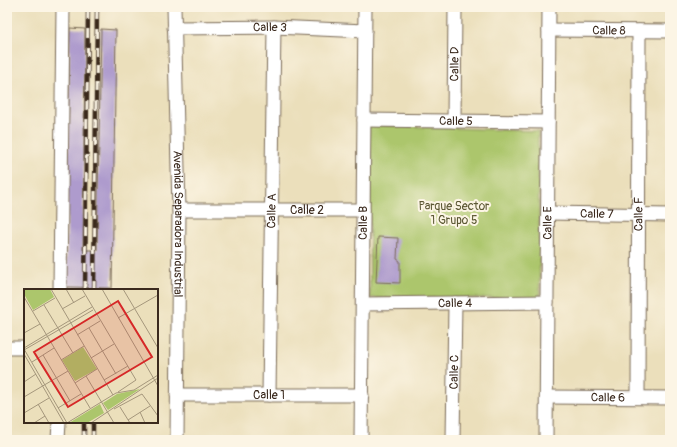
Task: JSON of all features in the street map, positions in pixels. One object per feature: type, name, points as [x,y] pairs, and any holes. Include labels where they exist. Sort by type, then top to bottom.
[{"type":"street","points":[[60,289],[63,7]]},
{"type":"street","name":"Avenida Separadora Industrial","points":[[174,7],[179,210],[177,440]]},
{"type":"street","name":"Calle B","points":[[361,440],[365,7]]},
{"type":"street","name":"Calle D","points":[[454,121],[455,7]]},
{"type":"street","name":"Calle E","points":[[546,440],[549,7]]},
{"type":"street","name":"Calle 3","points":[[174,28],[365,30]]},
{"type":"street","name":"Calle A","points":[[269,395],[274,28]]},
{"type":"street","name":"Calle 8","points":[[549,30],[670,31]]},
{"type":"street","name":"Calle F","points":[[638,397],[639,31]]},
{"type":"street","name":"Calle 5","points":[[364,120],[548,122]]},
{"type":"street","name":"Calle 2","points":[[179,210],[363,210]]},
{"type":"street","name":"Calle 7","points":[[548,213],[670,214]]},
{"type":"street","name":"Calle 4","points":[[362,304],[547,302]]},
{"type":"street","name":"Calle C","points":[[453,440],[455,303]]},
{"type":"street","points":[[7,348],[24,348]]},
{"type":"street","name":"Calle 1","points":[[177,396],[362,395]]},
{"type":"street","name":"Calle 6","points":[[547,397],[670,398]]},
{"type":"street","points":[[58,423],[58,440]]},
{"type":"green space","name":"Parque Sector 1 Grupo 5","points":[[369,125],[538,131],[540,298],[370,298]]},
{"type":"building","points":[[70,28],[85,29],[83,250],[97,250],[101,29],[116,30],[112,288],[66,287]]},
{"type":"building","points":[[378,237],[398,238],[397,259],[400,261],[400,283],[376,282]]},
{"type":"railway","points":[[85,289],[88,7]]},
{"type":"railway","points":[[94,289],[97,7]]},
{"type":"railway","points":[[84,423],[84,440]]},
{"type":"railway","points":[[93,423],[93,440]]}]
